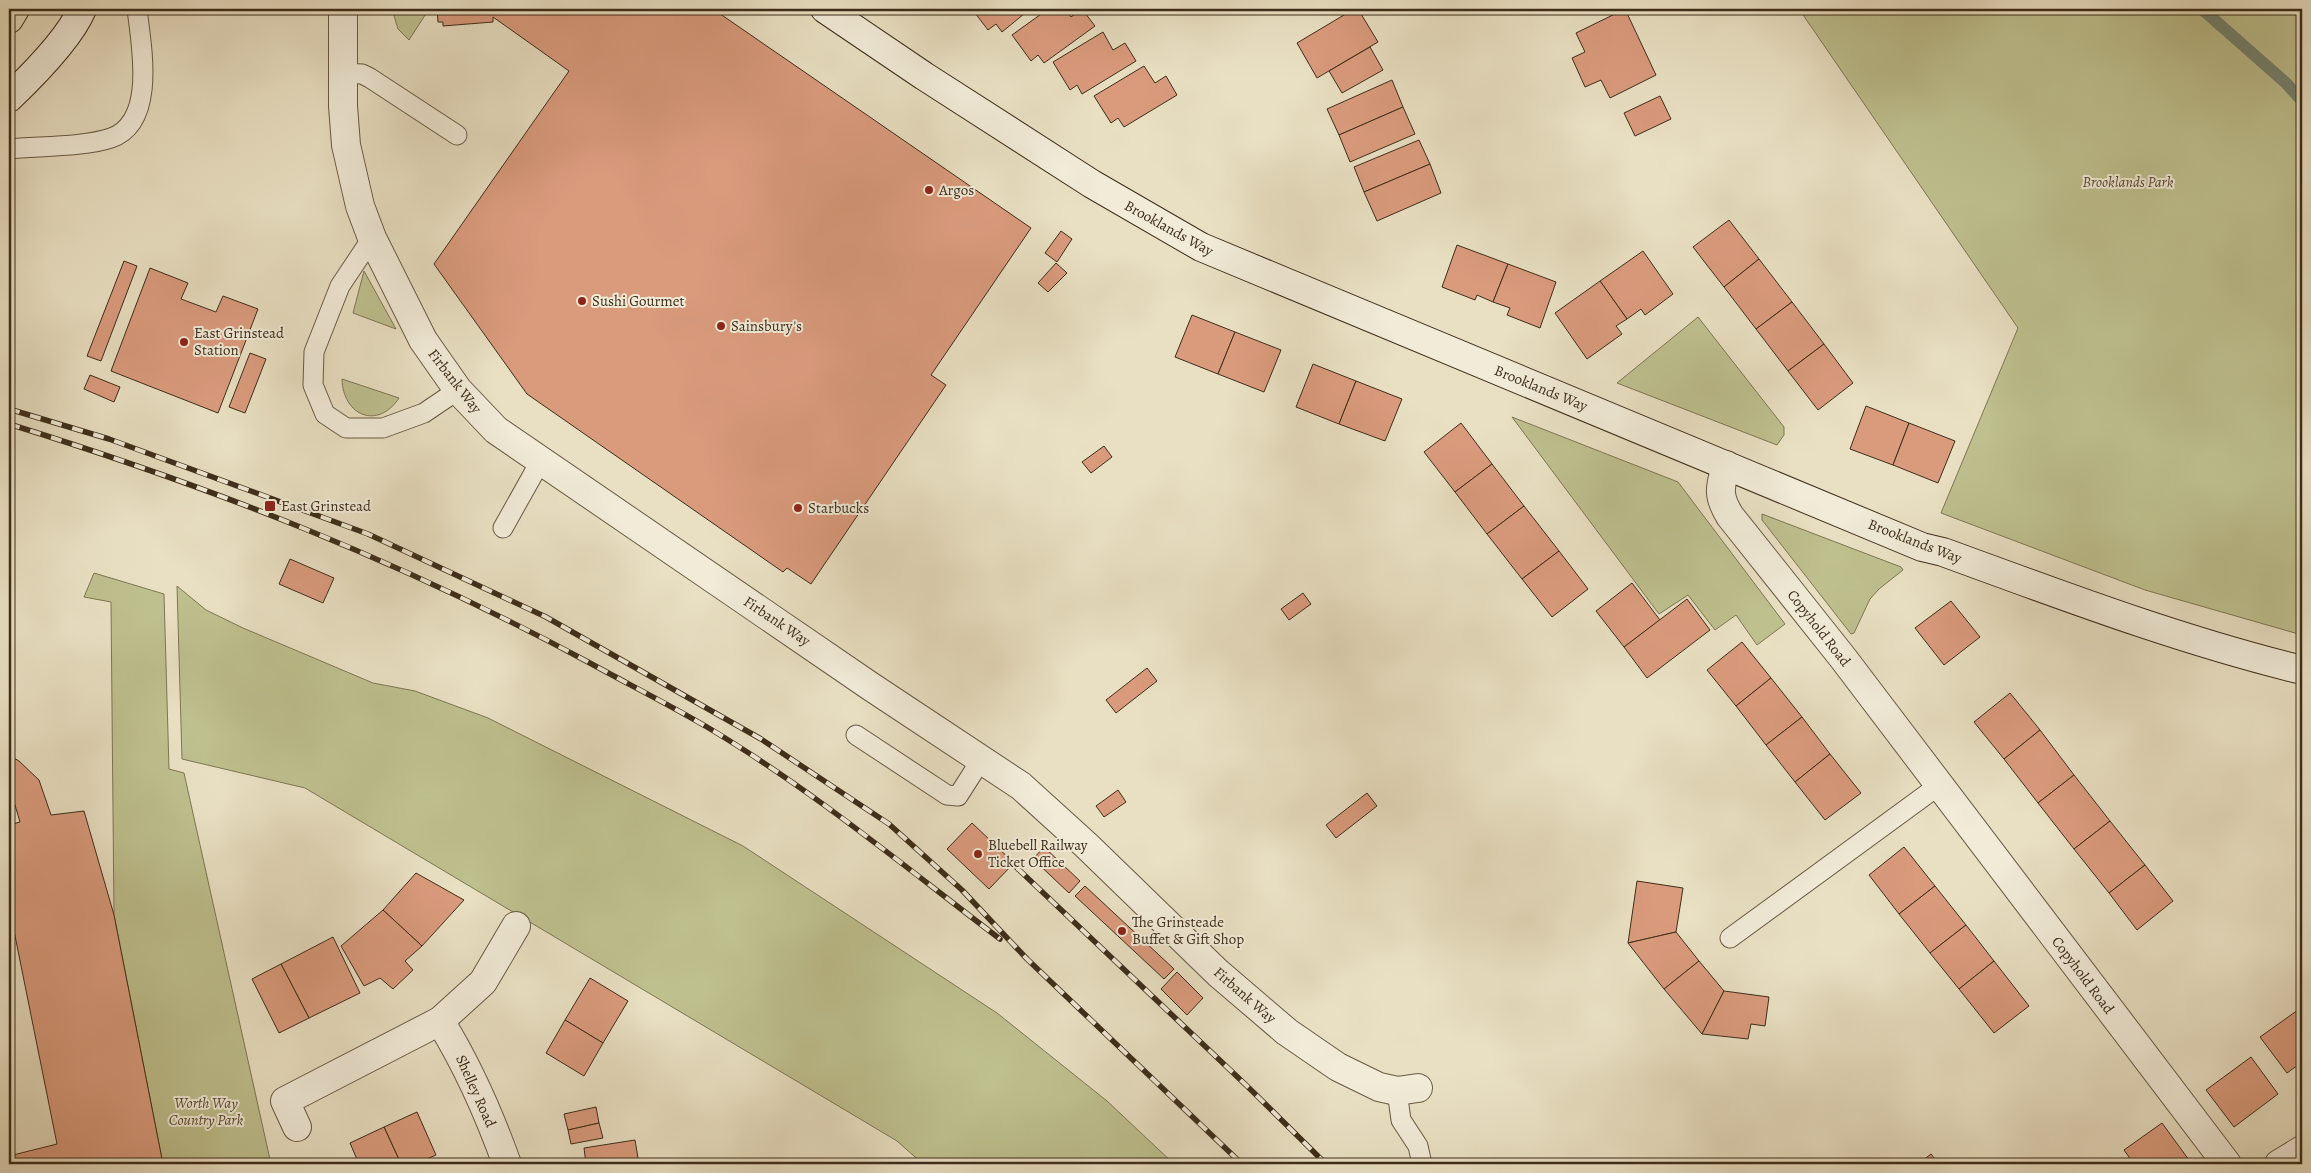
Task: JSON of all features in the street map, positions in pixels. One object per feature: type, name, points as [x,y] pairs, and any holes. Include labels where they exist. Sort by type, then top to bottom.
[{"type":"highway","points":[[9,19],[15,9]]},
{"type":"street","points":[[9,98],[38,70],[62,40],[82,9]]},
{"type":"street","name":"Firbank Way","points":[[343,9],[346,145],[360,206],[372,238],[419,332],[458,390],[496,430],[540,462],[1021,786],[1086,844],[1218,973],[1287,1032],[1338,1067],[1379,1087],[1408,1090]]},
{"type":"street","name":"Brooklands Way","points":[[825,9],[924,76],[1092,184],[1201,247],[1350,311],[1726,464],[1922,547],[1943,552],[2136,622],[2253,658],[2302,670]]},
{"type":"street","name":"Copyhold Road","points":[[1726,464],[1720,489],[1724,507],[1843,658],[1938,786],[2227,1164]]},
{"type":"street","points":[[297,1127],[285,1101],[440,1021],[483,982],[516,926]]},
{"type":"street","name":"Shelley Road","points":[[440,1021],[459,1052],[489,1114],[506,1164]]},
{"type":"street","points":[[2279,1164],[2302,1150]]},
{"type":"lane","points":[[9,149],[112,138],[128,126],[141,97],[144,77],[137,9]]},
{"type":"lane","points":[[344,73],[362,74],[370,78],[456,135]]},
{"type":"lane","points":[[372,238],[340,286],[314,352],[313,385],[325,414],[346,428],[383,428],[424,412],[458,390]]},
{"type":"lane","points":[[503,528],[540,462]]},
{"type":"lane","points":[[856,734],[947,795],[958,796],[981,760]]},
{"type":"lane","points":[[1730,938],[1938,786]]},
{"type":"lane","points":[[1408,1090],[1401,1120],[1418,1146],[1422,1164]]},
{"type":"green space","points":[[392,9],[429,9],[409,40],[398,29]]},
{"type":"green space","name":"Brooklands Park","points":[[1799,9],[2302,9],[2302,635],[2145,590],[1941,513],[2018,328]]},
{"type":"green space","points":[[364,271],[396,329],[353,313]]},
{"type":"green space","points":[[1698,317],[1784,427],[1784,435],[1777,445],[1617,383]]},
{"type":"green space","points":[[342,379],[399,398],[391,408],[381,414],[372,416],[363,414],[355,410],[348,402]]},
{"type":"green space","points":[[1512,417],[1678,482],[1785,624],[1757,645],[1736,615],[1715,630],[1688,595],[1659,614]]},
{"type":"green space","points":[[1762,514],[1901,567],[1903,570],[1879,589],[1870,599],[1854,633],[1851,634],[1762,520]]},
{"type":"green space","name":"Worth Way Country Park","points":[[94,573],[164,594],[169,769],[184,773],[271,1164],[163,1164],[114,915],[111,602],[84,597]]},
{"type":"green space","points":[[177,586],[206,610],[243,628],[373,683],[415,691],[488,718],[743,846],[997,1013],[1107,1101],[1174,1164],[923,1164],[897,1141],[305,788],[182,759]]},
{"type":"building","name":"Sainsbury's","points":[[437,9],[713,9],[1031,228],[931,375],[946,385],[811,584],[787,568],[783,572],[527,394],[434,264],[569,71],[493,17],[493,22],[443,26],[443,22],[438,22]]},
{"type":"building","points":[[972,9],[1030,9],[1002,32],[996,24],[988,30]]},
{"type":"building","points":[[1048,9],[1065,9],[1071,17],[1082,9],[1095,26],[1044,63],[1038,55],[1031,61],[1012,35]]},
{"type":"building","points":[[1354,9],[1358,9],[1378,42],[1317,78],[1297,43]]},
{"type":"building","points":[[1625,9],[1656,75],[1610,98],[1601,80],[1585,87],[1572,58],[1585,52],[1576,33]]},
{"type":"building","points":[[1103,32],[1113,50],[1125,43],[1136,61],[1082,94],[1077,85],[1070,90],[1053,62]]},
{"type":"building","points":[[1370,47],[1383,70],[1342,93],[1329,71]]},
{"type":"building","points":[[1144,66],[1155,83],[1166,76],[1177,95],[1124,127],[1118,118],[1111,123],[1094,96]]},
{"type":"building","points":[[1392,80],[1403,107],[1339,135],[1327,109]]},
{"type":"building","points":[[1660,96],[1671,119],[1635,136],[1624,113]]},
{"type":"building","points":[[1403,107],[1415,134],[1350,162],[1339,135]]},
{"type":"building","points":[[1419,140],[1430,164],[1364,192],[1354,167]]},
{"type":"building","points":[[1430,164],[1441,193],[1377,221],[1364,192]]},
{"type":"building","points":[[1729,220],[1759,259],[1724,287],[1693,247]]},
{"type":"building","points":[[1061,231],[1072,239],[1057,262],[1045,253]]},
{"type":"building","points":[[1457,245],[1508,264],[1493,302],[1477,295],[1475,300],[1442,287]]},
{"type":"building","points":[[1643,251],[1673,294],[1645,315],[1641,309],[1627,319],[1600,281]]},
{"type":"building","points":[[1759,259],[1792,302],[1756,329],[1724,287]]},
{"type":"building","points":[[124,261],[137,266],[101,361],[87,356]]},
{"type":"building","points":[[1056,263],[1067,273],[1048,292],[1038,283]]},
{"type":"building","points":[[1508,264],[1556,282],[1540,328],[1507,315],[1510,308],[1493,302]]},
{"type":"building","name":"East Grinstead Station","points":[[150,268],[188,283],[181,299],[216,312],[223,296],[258,309],[218,413],[111,371]]},
{"type":"building","points":[[1600,281],[1627,319],[1616,326],[1622,334],[1587,359],[1555,313]]},
{"type":"building","points":[[1792,302],[1824,344],[1788,371],[1756,329]]},
{"type":"building","points":[[1192,315],[1235,332],[1218,374],[1175,357]]},
{"type":"building","points":[[1235,332],[1281,350],[1264,392],[1218,374]]},
{"type":"building","points":[[1824,344],[1853,383],[1818,410],[1788,371]]},
{"type":"building","points":[[250,353],[266,359],[245,413],[229,407]]},
{"type":"building","points":[[1313,364],[1356,381],[1339,424],[1296,407]]},
{"type":"building","points":[[90,375],[120,387],[114,402],[84,389]]},
{"type":"building","points":[[1356,381],[1402,399],[1385,441],[1339,424]]},
{"type":"building","points":[[1866,406],[1909,423],[1893,465],[1850,449]]},
{"type":"building","points":[[1461,423],[1492,464],[1455,492],[1424,452]]},
{"type":"building","points":[[1909,423],[1955,441],[1938,483],[1893,465]]},
{"type":"building","points":[[1104,446],[1112,457],[1091,473],[1082,462]]},
{"type":"building","points":[[1492,464],[1524,506],[1487,534],[1455,492]]},
{"type":"building","points":[[1524,506],[1559,551],[1522,579],[1487,534]]},
{"type":"building","points":[[1559,551],[1588,589],[1552,617],[1522,579]]},
{"type":"building","points":[[290,559],[334,578],[323,603],[279,584]]},
{"type":"building","points":[[1632,583],[1660,620],[1624,647],[1596,611]]},
{"type":"building","points":[[1303,593],[1311,604],[1289,620],[1281,609]]},
{"type":"building","points":[[1687,599],[1710,630],[1647,678],[1624,647]]},
{"type":"building","points":[[1951,601],[1980,637],[1944,665],[1915,628]]},
{"type":"building","points":[[1742,642],[1771,678],[1736,706],[1707,670]]},
{"type":"building","points":[[1147,668],[1157,681],[1116,713],[1106,700]]},
{"type":"building","points":[[1771,678],[1802,717],[1766,745],[1736,706]]},
{"type":"building","points":[[2010,693],[2040,730],[2004,759],[1974,722]]},
{"type":"building","points":[[1802,717],[1830,754],[1795,782],[1766,745]]},
{"type":"building","points":[[2040,730],[2074,775],[2038,803],[2004,759]]},
{"type":"building","points":[[1830,754],[1861,793],[1825,820],[1795,782]]},
{"type":"building","points":[[9,755],[19,761],[39,780],[51,815],[84,811],[114,915],[163,1164],[9,1164],[9,1156],[57,1144],[9,906],[9,825],[20,822],[12,795],[9,793]]},
{"type":"building","points":[[2074,775],[2110,821],[2074,849],[2038,803]]},
{"type":"building","points":[[1118,790],[1126,802],[1104,817],[1096,806]]},
{"type":"building","points":[[1367,793],[1377,806],[1336,838],[1326,825]]},
{"type":"building","points":[[2110,821],[2145,865],[2109,893],[2074,849]]},
{"type":"building","name":"Bluebell Railway Ticket Office","points":[[972,823],[1014,863],[989,889],[947,849]]},
{"type":"building","points":[[1044,847],[1080,881],[1069,893],[1033,859]]},
{"type":"building","points":[[1904,847],[1935,886],[1899,914],[1869,875]]},
{"type":"building","points":[[2145,865],[2173,901],[2137,930],[2109,893]]},
{"type":"building","points":[[416,873],[464,900],[422,946],[383,910]]},
{"type":"building","points":[[1637,881],[1683,888],[1676,932],[1628,943]]},
{"type":"building","name":"The Grinsteade Buffet & Gift Shop","points":[[1085,886],[1174,969],[1164,979],[1075,896]]},
{"type":"building","points":[[1935,886],[1966,925],[1930,953],[1899,914]]},
{"type":"building","points":[[383,910],[422,946],[405,961],[413,970],[393,989],[380,978],[364,986],[341,946]]},
{"type":"building","points":[[1966,925],[1994,961],[1959,989],[1930,953]]},
{"type":"building","points":[[1676,932],[1699,961],[1664,989],[1628,943]]},
{"type":"building","points":[[333,937],[360,993],[309,1018],[281,964]]},
{"type":"building","points":[[1699,961],[1724,991],[1702,1034],[1664,989]]},
{"type":"building","points":[[1994,961],[2029,1006],[1994,1033],[1959,989]]},
{"type":"building","points":[[281,964],[309,1018],[279,1033],[252,979]]},
{"type":"building","points":[[1177,972],[1203,998],[1187,1015],[1161,989]]},
{"type":"building","points":[[590,978],[628,1001],[603,1043],[565,1020]]},
{"type":"building","points":[[1724,991],[1769,997],[1765,1026],[1751,1024],[1748,1039],[1702,1034]]},
{"type":"building","points":[[2298,1010],[2302,1016],[2302,1062],[2287,1073],[2260,1037]]},
{"type":"building","points":[[565,1020],[603,1043],[584,1076],[546,1053]]},
{"type":"building","points":[[2251,1057],[2278,1094],[2234,1127],[2206,1090]]},
{"type":"building","points":[[596,1107],[599,1123],[568,1130],[564,1114]]},
{"type":"building","points":[[417,1112],[436,1155],[415,1164],[401,1164],[384,1127]]},
{"type":"building","points":[[599,1123],[603,1138],[571,1144],[568,1130]]},
{"type":"building","points":[[2162,1123],[2189,1160],[2182,1164],[2134,1164],[2124,1150]]},
{"type":"building","points":[[384,1127],[401,1164],[359,1164],[350,1143]]},
{"type":"building","points":[[635,1140],[639,1164],[586,1164],[584,1148]]},
{"type":"building","points":[[1931,1154],[1939,1164],[1918,1164]]},
{"type":"building","points":[[2105,1159],[2109,1164],[2099,1164]]},
{"type":"waterway","points":[[2202,9],[2286,83],[2302,101]]},
{"type":"railway","points":[[9,409],[109,439],[368,534],[546,617],[761,739],[889,824],[962,890],[1027,959],[1242,1164]]},
{"type":"railway","points":[[9,424],[232,500],[376,559],[518,625],[678,710],[746,751],[820,802],[1000,939]]},
{"type":"railway","points":[[1017,868],[1247,1086],[1326,1164]]},
{"type":"place","name":"Argos","points":[[929,190]]},
{"type":"place","name":"Sushi Gourmet","points":[[582,301]]},
{"type":"place","name":"Sainsbury's","points":[[721,326]]},
{"type":"place","name":"East Grinstead Station","points":[[184,342]]},
{"type":"place","name":"East Grinstead","points":[[270,506]]},
{"type":"place","name":"Starbucks","points":[[798,508]]},
{"type":"place","name":"Bluebell Railway Ticket Office","points":[[978,854]]},
{"type":"place","name":"The Grinsteade Buffet & Gift Shop","points":[[1122,931]]}]
